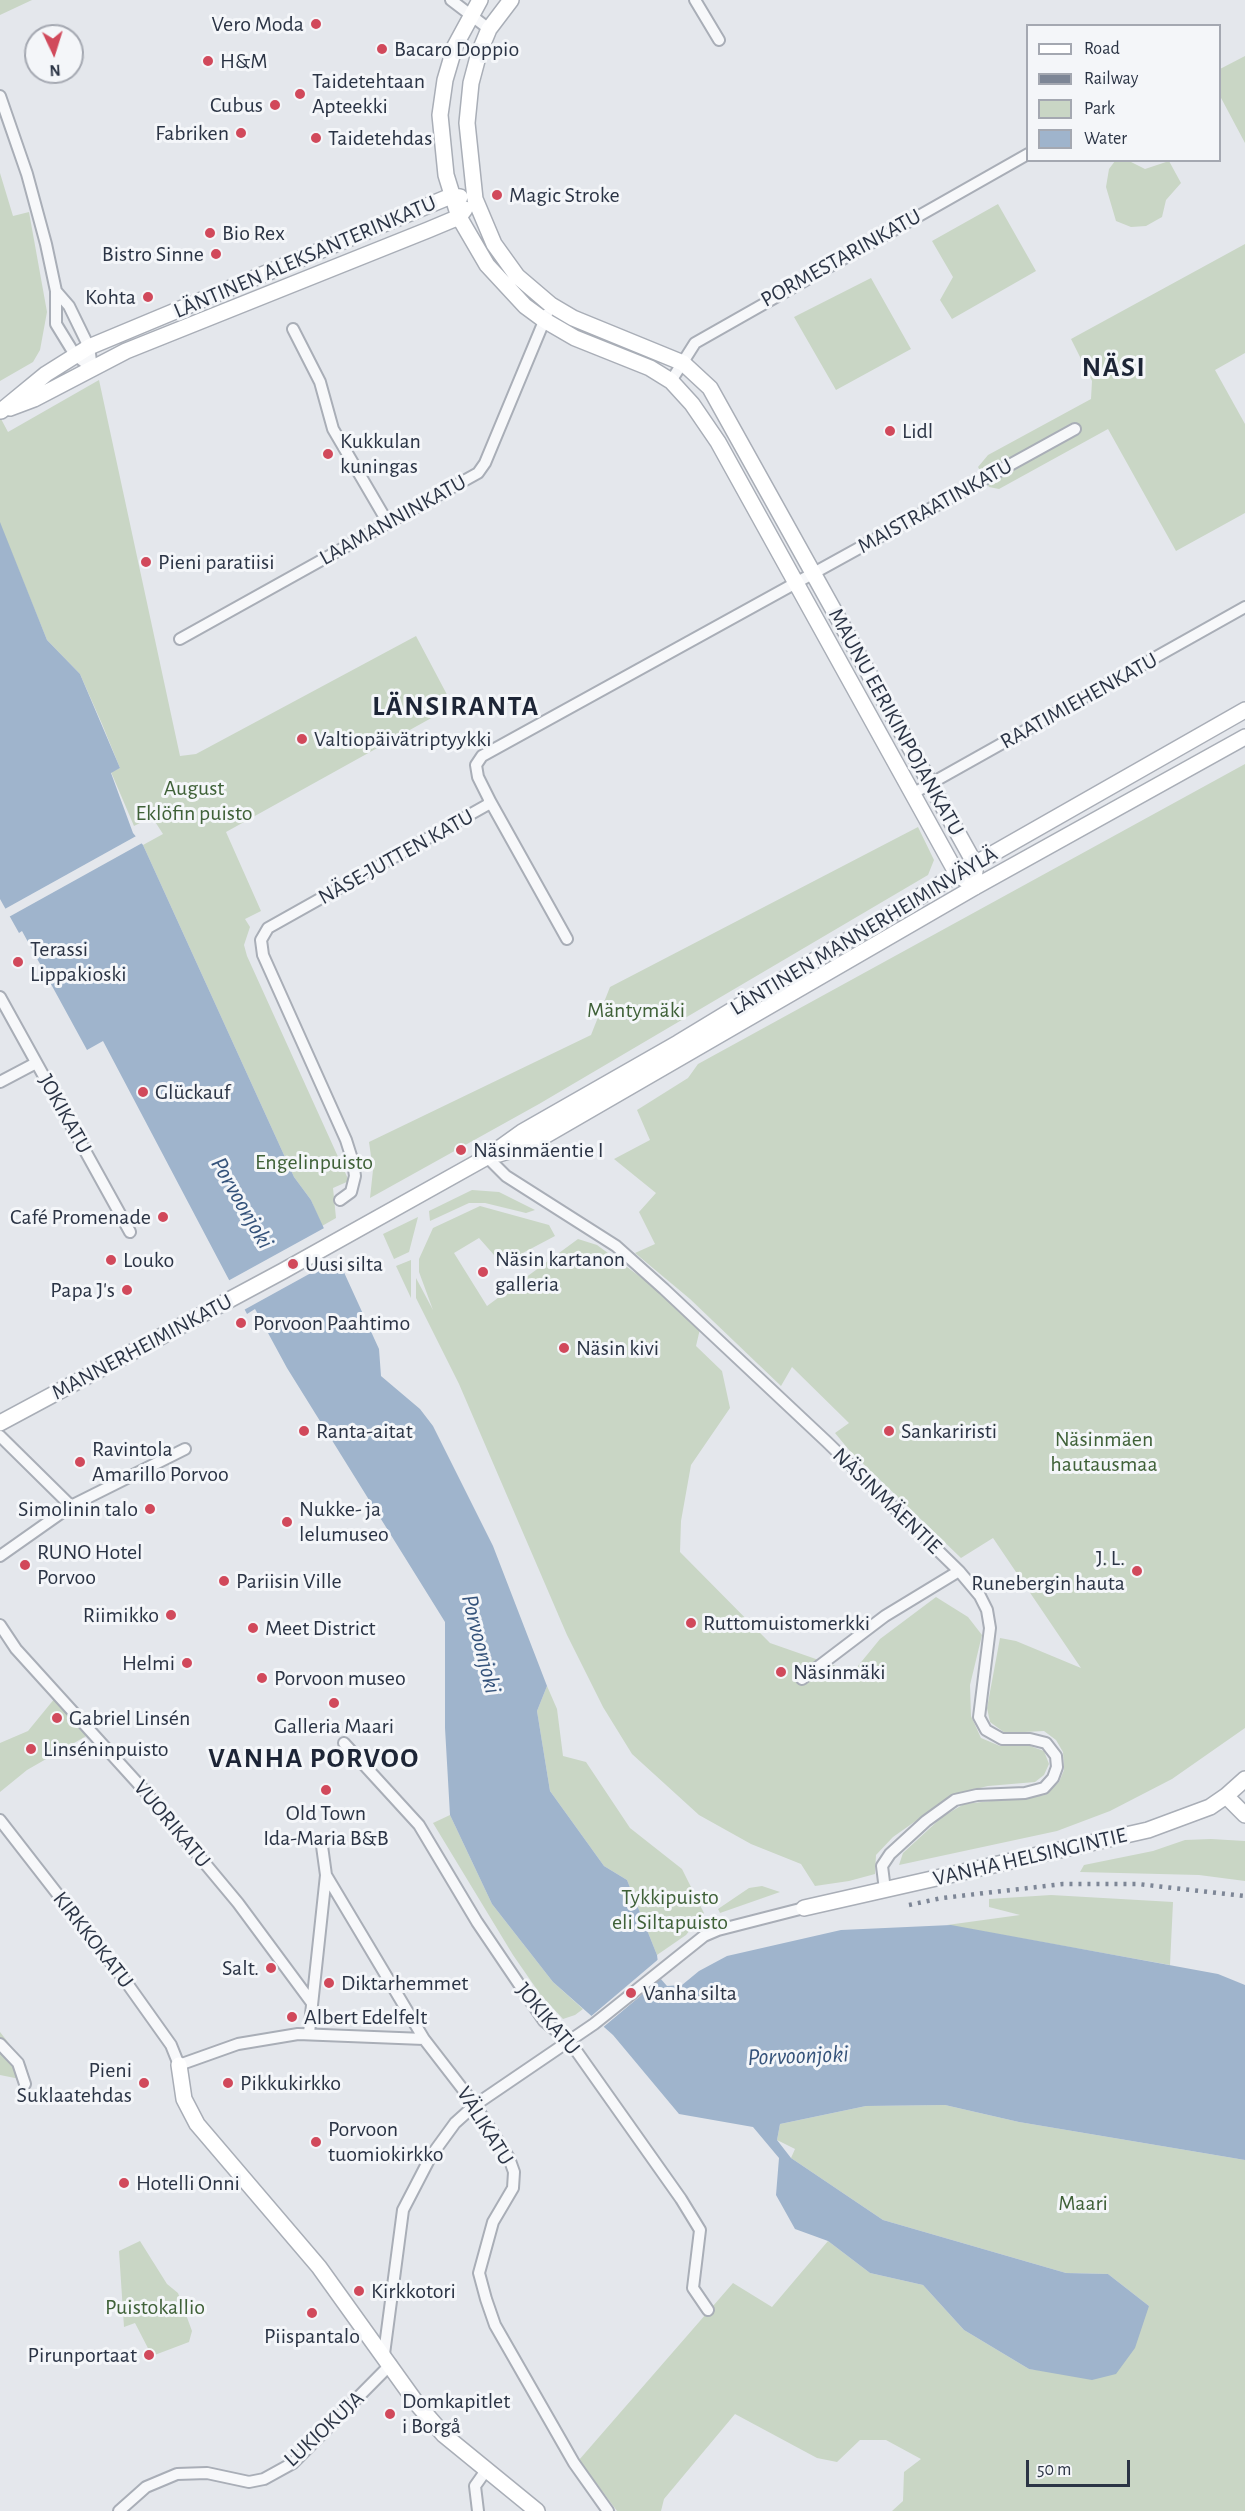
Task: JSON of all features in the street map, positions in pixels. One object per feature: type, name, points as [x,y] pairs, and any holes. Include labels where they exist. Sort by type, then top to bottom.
[{"type":"main road","name":"MAUNU EERIKINPOJANKATU","points":[[480,0],[452,58],[445,80],[440,115],[441,142],[451,196],[459,217],[486,265],[505,288],[544,320],[575,338],[650,368],[671,381],[692,404],[718,442],[957,874],[975,887]]},
{"type":"main road","name":"MAUNU EERIKINPOJANKATU","points":[[511,0],[489,29],[471,82],[467,140],[475,199],[504,261],[517,276],[551,305],[573,318],[683,363],[699,375],[713,391],[975,864],[975,887]]},
{"type":"main road","name":"LÄNTINEN ALEKSANTERINKATU","points":[[451,196],[475,199],[459,217],[137,346],[34,399],[1,411],[25,390],[82,351],[451,196]]},
{"type":"main road","name":"LÄNTINEN MANNERHEIMINVÄYLÄ","points":[[284,1271],[487,1157],[522,1132],[678,1043],[957,874],[1245,710]]},
{"type":"main road","name":"LÄNTINEN MANNERHEIMINVÄYLÄ","points":[[487,1157],[529,1145],[975,887],[1245,736]]},
{"type":"main road","name":"MANNERHEIMINKATU","points":[[0,1423],[284,1271]]},
{"type":"main road","name":"VANHA HELSINGINTIE","points":[[804,1908],[1148,1830],[1191,1815],[1226,1796],[1245,1779]]},
{"type":"main road","points":[[1226,1796],[1245,1815]]},
{"type":"main road","points":[[179,2065],[183,2099],[197,2124],[319,2267],[433,2423],[537,2511]]},
{"type":"street","points":[[451,0],[489,29]]},
{"type":"street","points":[[695,0],[719,40]]},
{"type":"street","points":[[0,96],[27,174],[56,291],[56,324],[82,351],[92,368]]},
{"type":"street","name":"PORMESTARINKATU","points":[[671,381],[694,343],[1026,155]]},
{"type":"street","points":[[56,291],[69,306],[82,351]]},
{"type":"street","name":"LAAMANNINKATU","points":[[180,639],[469,479],[485,464],[551,305]]},
{"type":"street","points":[[293,328],[320,382],[333,429],[388,523]]},
{"type":"street","name":"MAISTRAATINKATU","points":[[794,582],[1075,429]]},
{"type":"street","name":"NÄSE-JUTTEN KATU","points":[[340,1200],[351,1192],[355,1176],[353,1162],[346,1140],[263,955],[261,946],[264,933],[377,866],[472,815],[490,801],[477,771],[476,765],[482,756],[794,582]]},
{"type":"street","name":"RAATIMIEHENKATU","points":[[912,794],[1245,607]]},
{"type":"street","points":[[490,801],[567,939]]},
{"type":"street","name":"JOKIKATU","points":[[0,997],[130,1232]]},
{"type":"street","points":[[0,1082],[36,1062]]},
{"type":"street","name":"NÄSINMÄENTIE","points":[[487,1157],[506,1176],[616,1246],[778,1395],[959,1571],[980,1596],[987,1610],[990,1628],[979,1717],[986,1730],[1002,1739],[1030,1739],[1046,1743],[1056,1756],[1058,1767],[1053,1778],[1044,1788],[1025,1793],[978,1795],[955,1800],[926,1821],[890,1854],[882,1866],[885,1890]]},
{"type":"street","points":[[0,1436],[71,1506]]},
{"type":"street","points":[[0,1556],[71,1506],[185,1449]]},
{"type":"street","points":[[802,1679],[885,1616],[959,1571]]},
{"type":"street","name":"VUORIKATU","points":[[0,1624],[16,1649],[143,1789],[238,1903],[312,2003]]},
{"type":"street","name":"JOKIKATU","points":[[344,1743],[419,1825],[477,1922],[544,2021],[570,2042],[681,2199],[700,2230],[693,2288],[708,2310]]},
{"type":"street","name":"KIRKKOKATU","points":[[0,1820],[146,2009],[171,2045],[179,2065]]},
{"type":"street","name":"VÄLIKATU","points":[[322,1846],[326,1875],[424,2039],[475,2106],[509,2158],[514,2172],[513,2188],[493,2222],[479,2272],[486,2299],[495,2325],[574,2463],[608,2511]]},
{"type":"street","points":[[309,2033],[326,1875]]},
{"type":"street","points":[[387,2359],[403,2210],[431,2156],[455,2123],[475,2106],[594,2024],[691,1945],[718,1929],[804,1908]]},
{"type":"street","points":[[179,2065],[238,2044],[309,2033],[424,2039]]},
{"type":"street","points":[[0,2044],[18,2063],[25,2084]]},
{"type":"street","name":"LUKIOKUJA","points":[[118,2511],[146,2487],[177,2474],[207,2473],[249,2482],[264,2479],[293,2463],[387,2359]]},
{"type":"street","points":[[478,2511],[475,2486],[487,2469]]},
{"type":"green space","points":[[0,0],[32,0],[0,15]]},
{"type":"green space","points":[[1245,56],[1245,143],[1221,98],[1221,68]]},
{"type":"green space","points":[[1114,162],[1131,162],[1145,169],[1170,162],[1181,183],[1166,200],[1162,217],[1146,226],[1131,227],[1116,221],[1106,187],[1109,169]]},
{"type":"green space","points":[[0,173],[13,216],[29,212],[47,312],[40,350],[33,362],[0,381]]},
{"type":"green space","points":[[998,204],[1036,271],[952,319],[940,300],[953,277],[932,241]]},
{"type":"green space","points":[[1245,244],[1245,353],[1215,370],[1245,424],[1245,513],[1176,551],[1108,429],[999,489],[989,487],[978,467],[988,455],[1091,399],[1092,381],[1071,339]]},
{"type":"green space","points":[[871,278],[911,349],[836,390],[794,317]]},
{"type":"green space","points":[[99,380],[180,756],[196,754],[416,636],[453,706],[226,832],[261,911],[245,919],[250,927],[244,945],[247,956],[349,1181],[333,1188],[336,1218],[322,1226],[311,1200],[294,1177],[143,845],[163,834],[152,817],[134,826],[111,772],[120,768],[80,674],[47,640],[0,524],[0,417],[8,432]]},
{"type":"green space","name":"Näsinmäen hautausmaa","points":[[1245,764],[1245,1728],[1172,1779],[1110,1811],[1057,1831],[899,1865],[903,1853],[942,1817],[964,1804],[1045,1795],[1059,1782],[1064,1770],[1063,1752],[1056,1740],[1044,1731],[1005,1733],[990,1722],[987,1708],[1000,1638],[1016,1641],[1081,1668],[993,1538],[961,1558],[849,1450],[835,1433],[849,1423],[792,1367],[781,1386],[690,1299],[635,1253],[655,1244],[639,1212],[656,1193],[614,1159],[650,1140],[637,1110],[688,1078],[698,1064]]},
{"type":"green space","name":"Mäntymäki","points":[[918,827],[934,860],[928,875],[539,1104],[370,1198],[373,1170],[369,1142],[591,1035],[610,987]]},
{"type":"green space","points":[[472,1190],[499,1192],[535,1210],[526,1213],[485,1203],[469,1203],[430,1221],[429,1211]]},
{"type":"green space","points":[[480,1206],[549,1225],[555,1236],[502,1264],[479,1238],[454,1253],[487,1306],[578,1239],[597,1245],[646,1281],[700,1329],[696,1346],[722,1371],[730,1408],[691,1465],[681,1521],[680,1552],[770,1643],[853,1672],[880,1639],[936,1597],[968,1617],[982,1635],[970,1685],[971,1716],[981,1738],[1000,1746],[1030,1746],[1044,1751],[1049,1764],[1044,1775],[1035,1782],[988,1786],[954,1794],[893,1837],[876,1855],[875,1874],[815,1886],[801,1864],[751,1844],[699,1815],[632,1754],[603,1707],[567,1635],[459,1384],[416,1298],[416,1278],[433,1310],[419,1272],[419,1259],[433,1228]]},
{"type":"green space","points":[[418,1217],[409,1252],[394,1259],[383,1234]]},
{"type":"green space","points":[[411,1260],[411,1298],[396,1266]]},
{"type":"green space","name":"Tykkipuisto eli Siltapuisto","points":[[547,1686],[557,1709],[563,1756],[586,1762],[630,1828],[682,1869],[704,1913],[686,1935],[657,1955],[627,1880],[604,1866],[550,1791],[537,1711]]},
{"type":"green space","name":"Linséninpuisto","points":[[55,1698],[88,1735],[27,1770],[0,1792],[0,1743],[28,1731]]},
{"type":"green space","points":[[450,1815],[492,1904],[553,1982],[583,2009],[575,2015],[563,2019],[540,1994],[513,1955],[433,1823]]},
{"type":"green space","points":[[1185,1840],[1245,1841],[1245,1881],[1199,1875],[1080,1872],[1084,1865],[1153,1851]]},
{"type":"green space","points":[[762,1886],[780,1892],[720,1913],[718,1909],[749,1888]]},
{"type":"green space","points":[[1051,1895],[1173,1902],[1170,1965],[947,1925],[1020,1915],[989,1907],[989,1899]]},
{"type":"green space","points":[[0,2032],[26,2065],[30,2081],[0,2075]]},
{"type":"green space","name":"Maari","points":[[945,2105],[1019,2122],[1245,2160],[1245,2511],[892,2511],[903,2501],[904,2472],[921,2459],[886,2440],[860,2440],[837,2462],[817,2458],[735,2414],[664,2499],[661,2511],[617,2511],[579,2460],[733,2283],[772,2307],[828,2241],[870,2273],[923,2285],[964,2330],[1029,2369],[1059,2372],[1149,2306],[1108,2274],[1066,2273],[883,2220],[791,2158],[795,2149],[777,2140],[780,2124],[866,2106]]},
{"type":"green space","name":"Puistokallio","points":[[140,2241],[167,2284],[178,2293],[192,2331],[189,2342],[152,2356],[135,2323],[124,2327],[119,2251]]},
{"type":"water","name":"Porvoonjoki","points":[[0,522],[47,640],[80,674],[120,768],[111,773],[133,833],[143,845],[294,1177],[311,1200],[379,1349],[381,1376],[420,1409],[433,1426],[493,1546],[547,1686],[537,1711],[550,1791],[604,1866],[627,1880],[657,1955],[660,1978],[667,1986],[682,1985],[699,1971],[727,1956],[841,1930],[951,1925],[1218,1974],[1245,1985],[1245,2160],[1019,2122],[945,2105],[866,2106],[780,2124],[777,2140],[791,2158],[883,2220],[1066,2273],[1108,2274],[1149,2306],[1135,2348],[1116,2374],[1092,2380],[1029,2369],[964,2330],[923,2285],[870,2273],[828,2241],[795,2229],[776,2195],[779,2158],[753,2127],[679,2114],[613,2035],[553,1982],[492,1904],[450,1815],[445,1728],[445,1622],[287,1368],[255,1309],[247,1314],[103,1041],[87,1050],[22,931],[19,933],[0,899]]},
{"type":"pier","points":[[138,835],[144,842],[7,918],[3,910]]},
{"type":"pier","points":[[326,1227],[340,1257],[242,1311],[226,1282]]},
{"type":"pier","name":"Vanha silta","points":[[661,1957],[663,1977],[601,2029],[589,2018]]},
{"type":"railway","points":[[909,1905],[942,1898],[1063,1884],[1138,1884],[1245,1896]]},
{"type":"place","name":"Vero Moda","points":[[316,24]]},
{"type":"place","name":"Bacaro Doppio","points":[[382,49]]},
{"type":"place","name":"H&M","points":[[208,61]]},
{"type":"place","name":"Taidetehtaan Apteekki","points":[[300,94]]},
{"type":"place","name":"Cubus","points":[[275,105]]},
{"type":"place","name":"Fabriken","points":[[241,133]]},
{"type":"place","name":"Taidetehdas","points":[[316,138]]},
{"type":"place","name":"Magic Stroke","points":[[497,195]]},
{"type":"place","name":"Bio Rex","points":[[210,233]]},
{"type":"place","name":"Bistro Sinne","points":[[216,254]]},
{"type":"place","name":"Kohta","points":[[148,297]]},
{"type":"place","name":"Lidl","points":[[890,431]]},
{"type":"place","name":"Kukkulan kuningas","points":[[328,454]]},
{"type":"place","name":"Pieni paratiisi","points":[[146,562]]},
{"type":"place","name":"Valtiopäivätriptyykki","points":[[302,739]]},
{"type":"place","name":"Terassi Lippakioski","points":[[18,962]]},
{"type":"place","name":"Glückauf","points":[[143,1092]]},
{"type":"place","name":"Näsinmäentie I","points":[[461,1150]]},
{"type":"place","name":"Café Promenade","points":[[163,1217]]},
{"type":"place","name":"Louko","points":[[111,1260]]},
{"type":"place","name":"Uusi silta","points":[[293,1264]]},
{"type":"place","name":"Näsin kartanon galleria","points":[[483,1272]]},
{"type":"place","name":"Papa J's","points":[[127,1290]]},
{"type":"place","name":"Porvoon Paahtimo","points":[[241,1323]]},
{"type":"place","name":"Näsin kivi","points":[[564,1348]]},
{"type":"place","name":"Ranta-aitat","points":[[304,1431]]},
{"type":"place","name":"Sankariristi","points":[[889,1431]]},
{"type":"place","name":"Ravintola Amarillo Porvoo","points":[[80,1462]]},
{"type":"place","name":"Simolinin talo","points":[[150,1509]]},
{"type":"place","name":"Nukke- ja lelumuseo","points":[[287,1522]]},
{"type":"place","name":"RUNO Hotel Porvoo","points":[[25,1565]]},
{"type":"place","name":"J. L. Runebergin hauta","points":[[1137,1571]]},
{"type":"place","name":"Pariisin Ville","points":[[224,1581]]},
{"type":"place","name":"Riimikko","points":[[171,1615]]},
{"type":"place","name":"Ruttomuistomerkki","points":[[691,1623]]},
{"type":"place","name":"Meet District","points":[[253,1628]]},
{"type":"place","name":"Helmi","points":[[187,1663]]},
{"type":"place","name":"Näsinmäki","points":[[781,1672]]},
{"type":"place","name":"Porvoon museo","points":[[262,1678]]},
{"type":"place","name":"Galleria Maari","points":[[334,1703]]},
{"type":"place","name":"Gabriel Linsén","points":[[57,1718]]},
{"type":"place","name":"Linséninpuisto","points":[[31,1749]]},
{"type":"place","name":"Old Town Ida-Maria B&B","points":[[326,1790]]},
{"type":"place","name":"Salt.","points":[[271,1968]]},
{"type":"place","name":"Diktarhemmet","points":[[329,1983]]},
{"type":"place","name":"Vanha silta","points":[[631,1993]]},
{"type":"place","name":"Albert Edelfelt","points":[[292,2017]]},
{"type":"place","name":"Pieni Suklaatehdas","points":[[144,2083]]},
{"type":"place","name":"Pikkukirkko","points":[[228,2083]]},
{"type":"place","name":"Porvoon tuomiokirkko","points":[[316,2142]]},
{"type":"place","name":"Hotelli Onni","points":[[124,2183]]},
{"type":"place","name":"Kirkkotori","points":[[359,2291]]},
{"type":"place","name":"Piispantalo","points":[[312,2313]]},
{"type":"place","name":"Pirunportaat","points":[[149,2355]]},
{"type":"place","name":"Domkapitlet i Borgå","points":[[390,2414]]},
{"type":"district","name":"NÄSI","points":[[1114,368]]},
{"type":"district","name":"LÄNSIRANTA","points":[[456,707]]},
{"type":"district","name":"VANHA PORVOO","points":[[314,1759]]},
{"type":"park label","name":"August Eklöfin puisto","points":[[194,800]]},
{"type":"park label","name":"Engelinpuisto","points":[[314,1162]]}]
